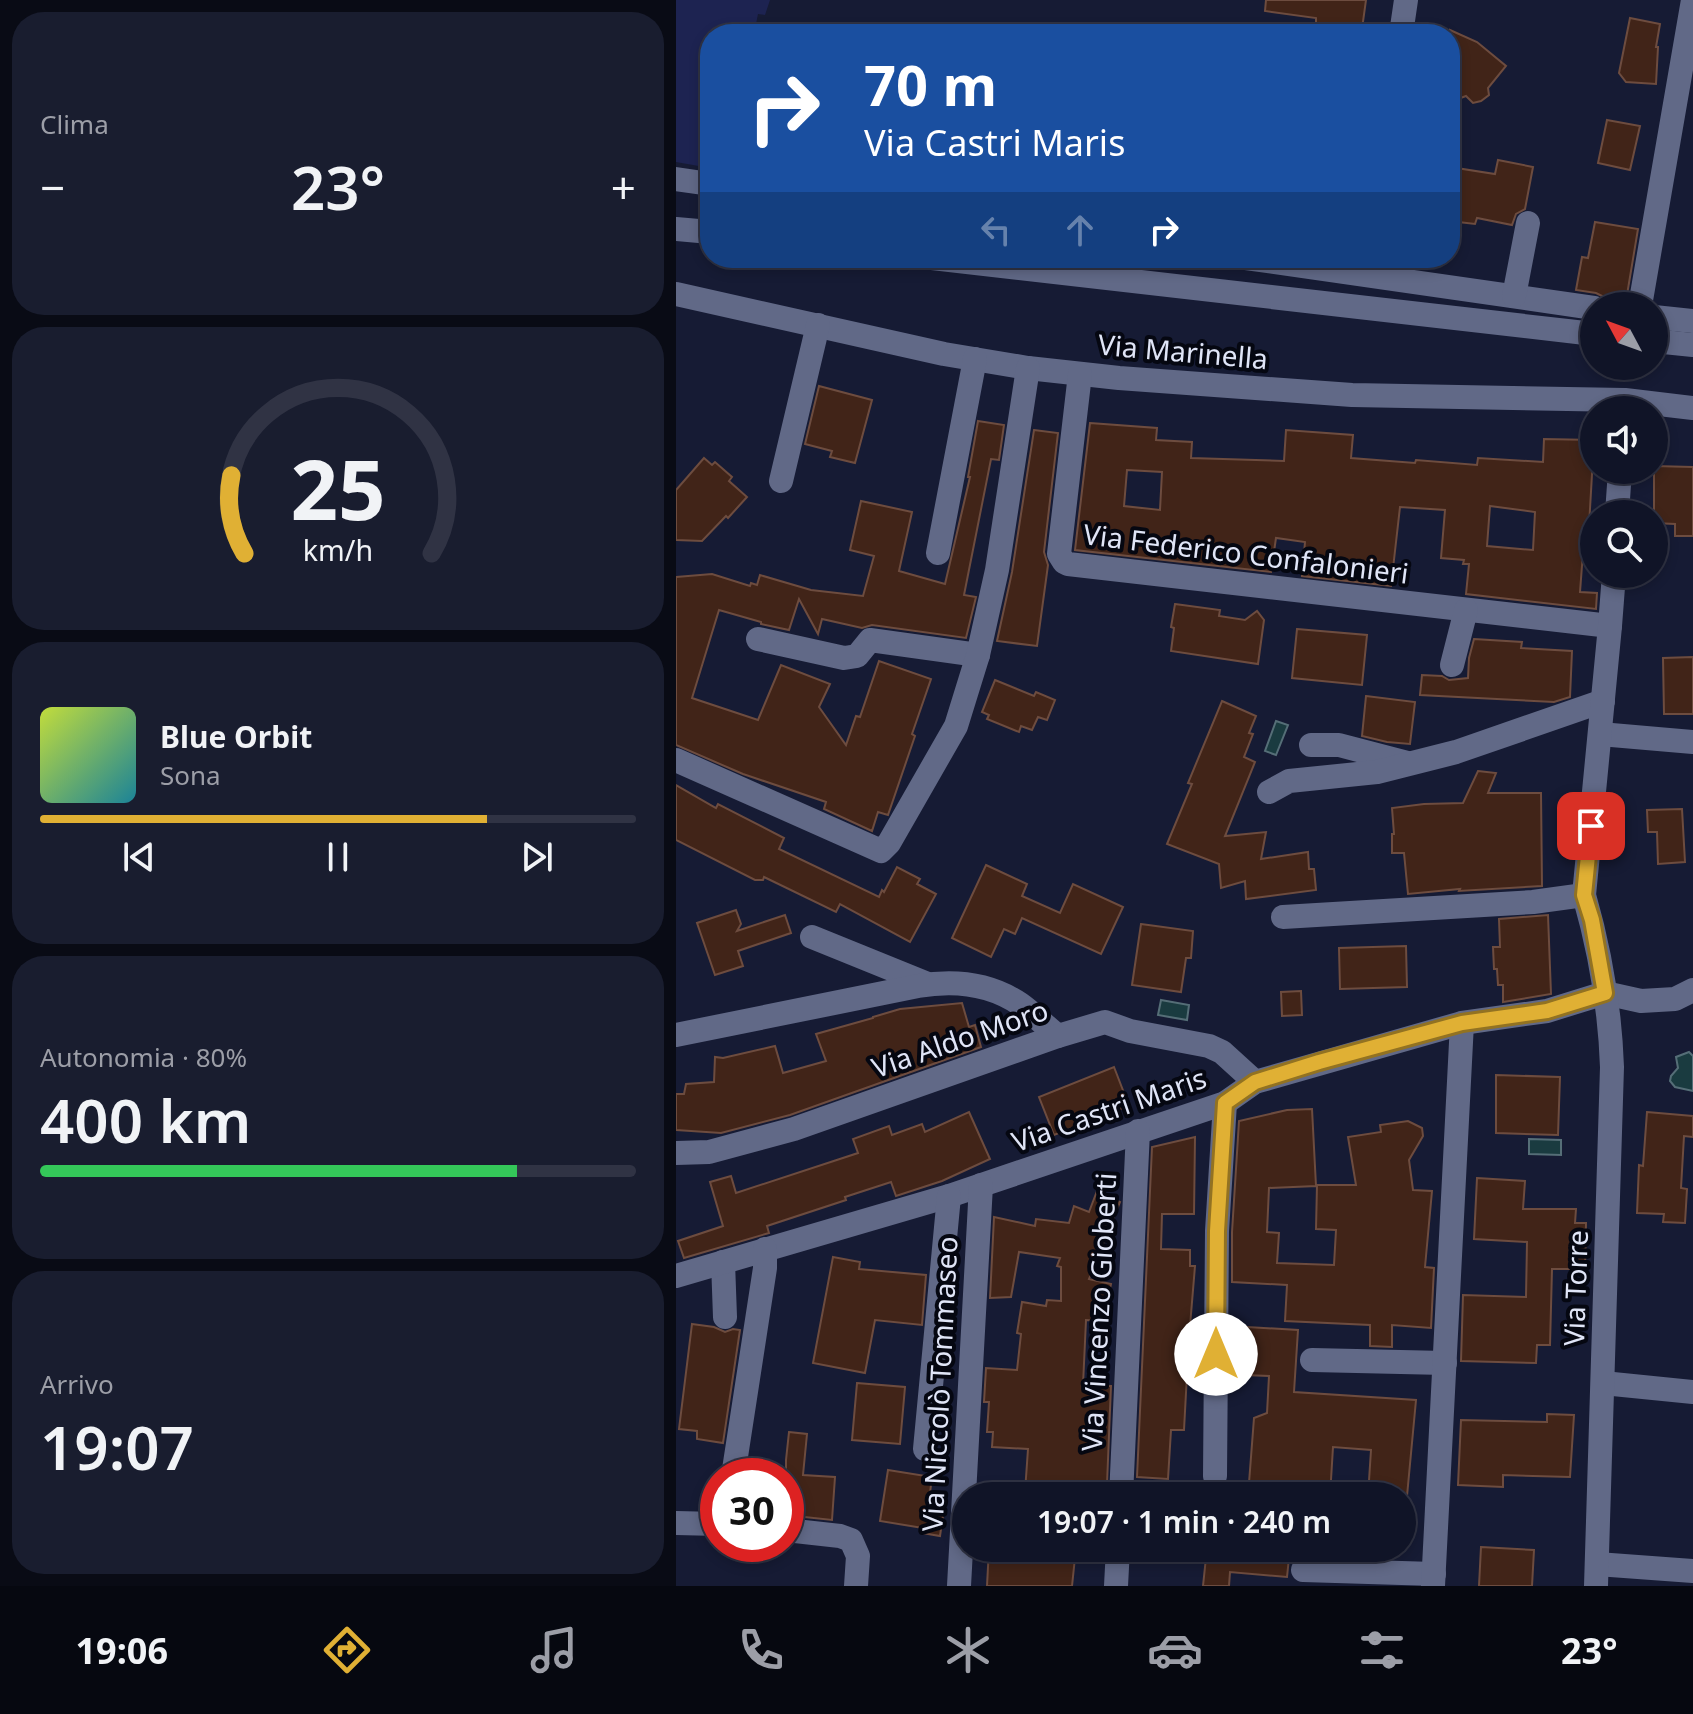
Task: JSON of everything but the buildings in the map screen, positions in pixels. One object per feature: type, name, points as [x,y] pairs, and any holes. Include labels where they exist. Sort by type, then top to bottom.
[{"type":"street","points":[[1402,24],[1406,0]]},
{"type":"street","points":[[1642,292],[1693,0]]},
{"type":"street","points":[[676,179],[700,183]]},
{"type":"street","points":[[1514,296],[1528,223]]},
{"type":"street","points":[[676,229],[700,231]]},
{"type":"street","points":[[1019,268],[1580,332]]},
{"type":"street","points":[[1404,269],[1514,296],[1580,306]]},
{"type":"street","name":"Via Marinella","points":[[676,294],[1028,368],[1119,378],[1352,395],[1580,403]]},
{"type":"street","points":[[1668,318],[1693,321]]},
{"type":"street","points":[[781,481],[818,325]]},
{"type":"street","points":[[1668,342],[1693,345]]},
{"type":"street","points":[[938,553],[975,359]]},
{"type":"street","points":[[676,760],[881,851],[889,843],[956,726],[978,655],[997,570],[1028,368]]},
{"type":"street","name":"Via Federico Confalonieri","points":[[1080,374],[1059,554],[1068,564],[1610,626]]},
{"type":"street","name":"Via Marinella","points":[[1668,407],[1693,408]]},
{"type":"street","points":[[1283,917],[1533,902],[1584,895],[1613,588]]},
{"type":"street","points":[[1452,665],[1466,610]]},
{"type":"street","points":[[758,639],[844,658],[857,656],[870,640],[978,655]]},
{"type":"street","points":[[1269,792],[1289,781],[1377,772],[1456,752],[1603,701]]},
{"type":"street","points":[[1600,734],[1693,742]]},
{"type":"street","points":[[1311,745],[1339,745],[1410,764]]},
{"type":"street","name":"Via Torre","points":[[1584,895],[1592,920],[1605,993],[1612,1067],[1596,1575]]},
{"type":"street","points":[[812,937],[928,984]]},
{"type":"street","points":[[676,1035],[946,982],[984,987],[1020,1004],[1058,1036]]},
{"type":"street","points":[[1605,993],[1641,1001],[1675,999],[1693,990]]},
{"type":"street","name":"Via Castri Maris","points":[[676,1276],[949,1196],[1225,1103],[1255,1082],[1462,1023],[1547,1011],[1605,993]]},
{"type":"street","name":"Via Aldo Moro","points":[[676,1154],[709,1152],[794,1129],[1105,1022],[1130,1031],[1209,1046],[1222,1052],[1255,1082]]},
{"type":"street","points":[[1303,1570],[1433,1580],[1462,1023]]},
{"type":"street","points":[[1215,1476],[1217,1231],[1225,1103]]},
{"type":"street","name":"Via Vincenzo Gioberti","points":[[1122,1482],[1138,1131]]},
{"type":"street","name":"Via Niccolò Tommaseo","points":[[959,1586],[981,1185]]},
{"type":"street","points":[[925,1449],[949,1196]]},
{"type":"street","points":[[736,1458],[765,1268],[765,1249]]},
{"type":"street","points":[[723,1262],[725,1317]]},
{"type":"street","points":[[1312,1360],[1445,1363]]},
{"type":"street","points":[[1603,1383],[1693,1392]]},
{"type":"street","points":[[676,1523],[700,1524]]},
{"type":"street","points":[[804,1532],[851,1540],[858,1556],[856,1586]]},
{"type":"street","points":[[1116,1586],[1117,1562]]},
{"type":"street","points":[[1596,1575],[1693,1571]]},
{"type":"shaded area","points":[[676,0],[770,0],[765,15],[758,14],[756,24],[700,24],[700,166],[676,162]]},
{"type":"shaded area","points":[[1276,721],[1288,725],[1276,755],[1265,751]]},
{"type":"shaded area","points":[[1161,1000],[1189,1005],[1187,1020],[1158,1015]]},
{"type":"shaded area","points":[[1689,1052],[1693,1056],[1693,1091],[1675,1087],[1670,1081],[1678,1068],[1676,1057]]},
{"type":"shaded area","points":[[1529,1139],[1561,1140],[1561,1155],[1529,1154]]},
{"type":"route","points":[[1216,1354],[1217,1231],[1225,1103],[1255,1082],[1319,1062],[1462,1023],[1547,1011],[1605,993],[1592,920],[1584,895],[1591,826]]}]
